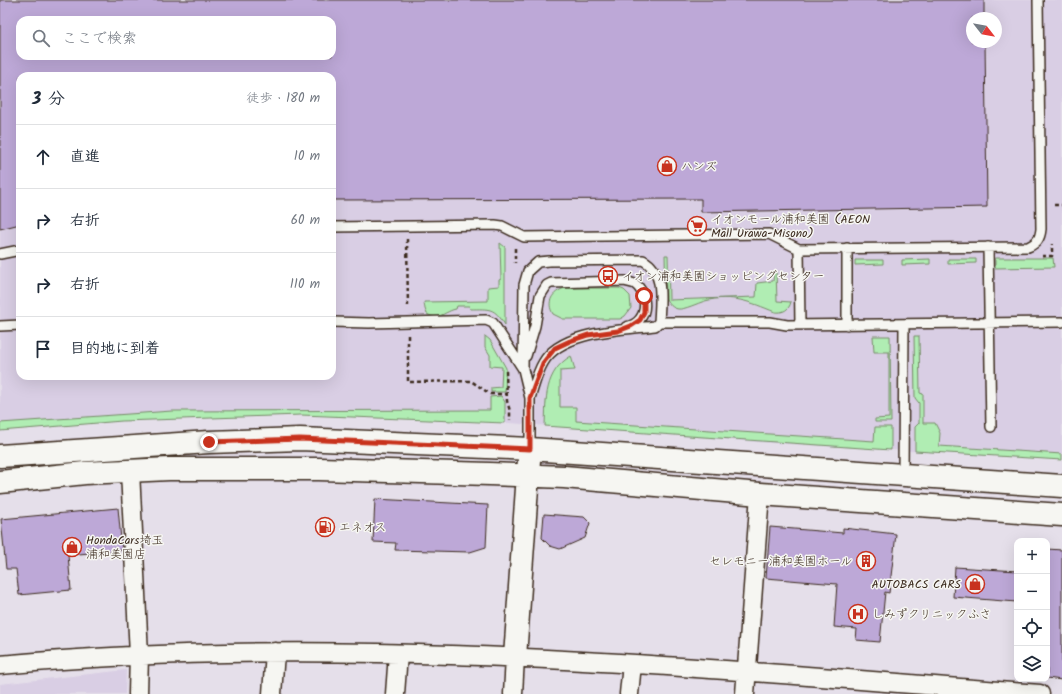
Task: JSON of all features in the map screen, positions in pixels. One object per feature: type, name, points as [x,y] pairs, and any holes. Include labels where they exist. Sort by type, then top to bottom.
[{"type":"street","points":[[0,456],[202,442],[300,439],[530,449],[1062,486]]},
{"type":"street","points":[[513,694],[530,449]]},
{"type":"street","points":[[0,482],[85,473],[169,469],[319,469],[572,478],[760,494],[1062,515]]},
{"type":"street","points":[[130,471],[139,655],[138,694]]},
{"type":"street","points":[[745,694],[760,494]]},
{"type":"street","points":[[272,694],[275,652]]},
{"type":"street","points":[[0,665],[139,655],[275,652],[516,657],[746,672],[881,688],[1040,694]]},
{"type":"street","points":[[395,694],[398,654]]},
{"type":"street","points":[[630,694],[632,664]]},
{"type":"lane","points":[[336,227],[495,225],[502,226],[524,237],[769,234],[799,249],[988,247],[1028,246],[1035,244],[1040,237],[1041,229],[1038,0]]},
{"type":"lane","points":[[988,247],[990,427]]},
{"type":"lane","points":[[847,248],[847,324]]},
{"type":"lane","points":[[799,249],[800,325]]},
{"type":"lane","points":[[0,254],[16,251]]},
{"type":"lane","points":[[530,449],[530,398],[522,369],[524,285],[528,271],[538,262],[549,260],[643,260],[651,264],[659,280],[660,322]]},
{"type":"lane","points":[[522,369],[534,326],[540,296],[547,285],[551,283],[625,281],[634,284],[641,290],[644,296],[644,312],[640,320],[631,326],[618,331]]},
{"type":"lane","points":[[336,322],[486,320],[493,323],[522,369]]},
{"type":"lane","points":[[530,398],[543,363],[555,348],[588,335],[655,326],[660,322],[770,322],[787,325],[800,325],[1062,322]]},
{"type":"lane","points":[[903,474],[904,324]]},
{"type":"lane","points":[[0,326],[16,325]]},
{"type":"path","points":[[407,236],[413,322],[408,382],[470,381],[490,394],[507,394]]},
{"type":"path","points":[[401,237],[412,236]]},
{"type":"path","points":[[1036,256],[1052,256],[1052,241]]},
{"type":"path","points":[[511,245],[515,248],[516,265]]},
{"type":"path","points":[[506,368],[507,401],[510,411],[510,420]]},
{"type":"shaded area","name":"イオンモール浦和美園 (AEON Mall Urawa-Misono)","points":[[0,0],[1062,0],[1062,460],[773,443],[495,422],[301,415],[122,421],[0,431]]},
{"type":"shaded area","points":[[126,670],[125,694],[0,694],[0,684]]},
{"type":"green space","points":[[500,243],[505,247],[505,325],[498,315],[491,310],[470,309],[469,306],[457,306],[456,309],[439,316],[431,316],[427,314],[424,302],[488,301],[488,287],[499,286],[499,280],[501,279]]},
{"type":"green space","points":[[665,255],[668,255],[669,300],[723,298],[705,301],[681,309],[671,306],[666,299]]},
{"type":"green space","points":[[995,258],[1053,258],[1054,267],[995,268]]},
{"type":"green space","points":[[930,259],[930,264],[902,265],[902,260]]},
{"type":"green space","points":[[948,259],[976,259],[976,263],[948,264]]},
{"type":"green space","points":[[855,260],[883,260],[883,264],[855,265]]},
{"type":"green space","points":[[774,271],[776,271],[777,301],[791,302],[789,307],[785,310],[775,312],[749,302],[725,298],[756,297],[757,283],[773,281]]},
{"type":"green space","points":[[565,288],[619,288],[624,290],[630,296],[631,308],[625,316],[620,319],[563,319],[553,314],[550,302],[557,292]]},
{"type":"green space","points":[[485,336],[490,340],[506,368],[505,392],[491,392],[491,388],[501,387],[502,367],[490,366],[490,355],[485,347]]},
{"type":"green space","points":[[873,336],[890,336],[891,422],[875,422],[875,419],[889,418],[889,352],[874,352]]},
{"type":"green space","points":[[914,336],[919,336],[920,393],[923,394],[923,423],[935,423],[940,433],[939,446],[1062,454],[1062,460],[915,451],[915,427],[919,423],[919,403],[915,398]]},
{"type":"green space","points":[[571,356],[575,370],[560,371],[560,407],[576,407],[576,421],[874,441],[875,427],[891,427],[891,450],[545,426],[548,387],[551,378],[562,362]]},
{"type":"green space","points":[[501,396],[505,402],[505,423],[301,415],[122,421],[0,431],[0,423],[172,411],[490,410],[490,397]]},
{"type":"building","points":[[0,0],[984,0],[984,12],[966,12],[966,48],[985,48],[987,207],[701,212],[701,199],[336,200],[336,72],[16,72],[16,225],[0,229]]},
{"type":"building","points":[[375,499],[488,505],[486,547],[470,552],[395,550],[396,543],[373,542]]},
{"type":"building","points":[[118,508],[122,550],[68,555],[71,590],[19,595],[16,569],[6,569],[1,519]]},
{"type":"building","points":[[544,514],[584,517],[590,523],[585,538],[560,549],[550,546],[542,538]]},
{"type":"building","points":[[770,527],[843,533],[843,528],[896,534],[889,593],[885,592],[880,642],[856,640],[857,629],[834,627],[837,584],[766,578]]},
{"type":"building","points":[[1050,549],[1062,550],[1062,680],[1050,678]]},
{"type":"building","points":[[955,567],[1014,571],[1014,602],[953,597]]},
{"type":"place","name":"ハンズ","points":[[667,166]]},
{"type":"place","name":"イオンモール浦和美園 (AEON Mall Urawa-Misono)","points":[[697,226]]},
{"type":"place","name":"イオン浦和美園ショッピングセンター","points":[[608,276]]},
{"type":"place","name":"エネオス","points":[[325,527]]},
{"type":"place","name":"HondaCars埼玉 浦和美園店","points":[[72,547]]},
{"type":"place","name":"セレモニー浦和美園ホール","points":[[866,561]]},
{"type":"place","name":"AUTOBACS CARS","points":[[975,584]]},
{"type":"place","name":"しみずクリニックふさ","points":[[858,614]]},
{"type":"route","points":[[209,442],[300,439],[530,449],[530,398],[543,363],[555,348],[570,341],[588,335],[618,331],[631,326],[640,320],[644,312],[644,296]]}]
